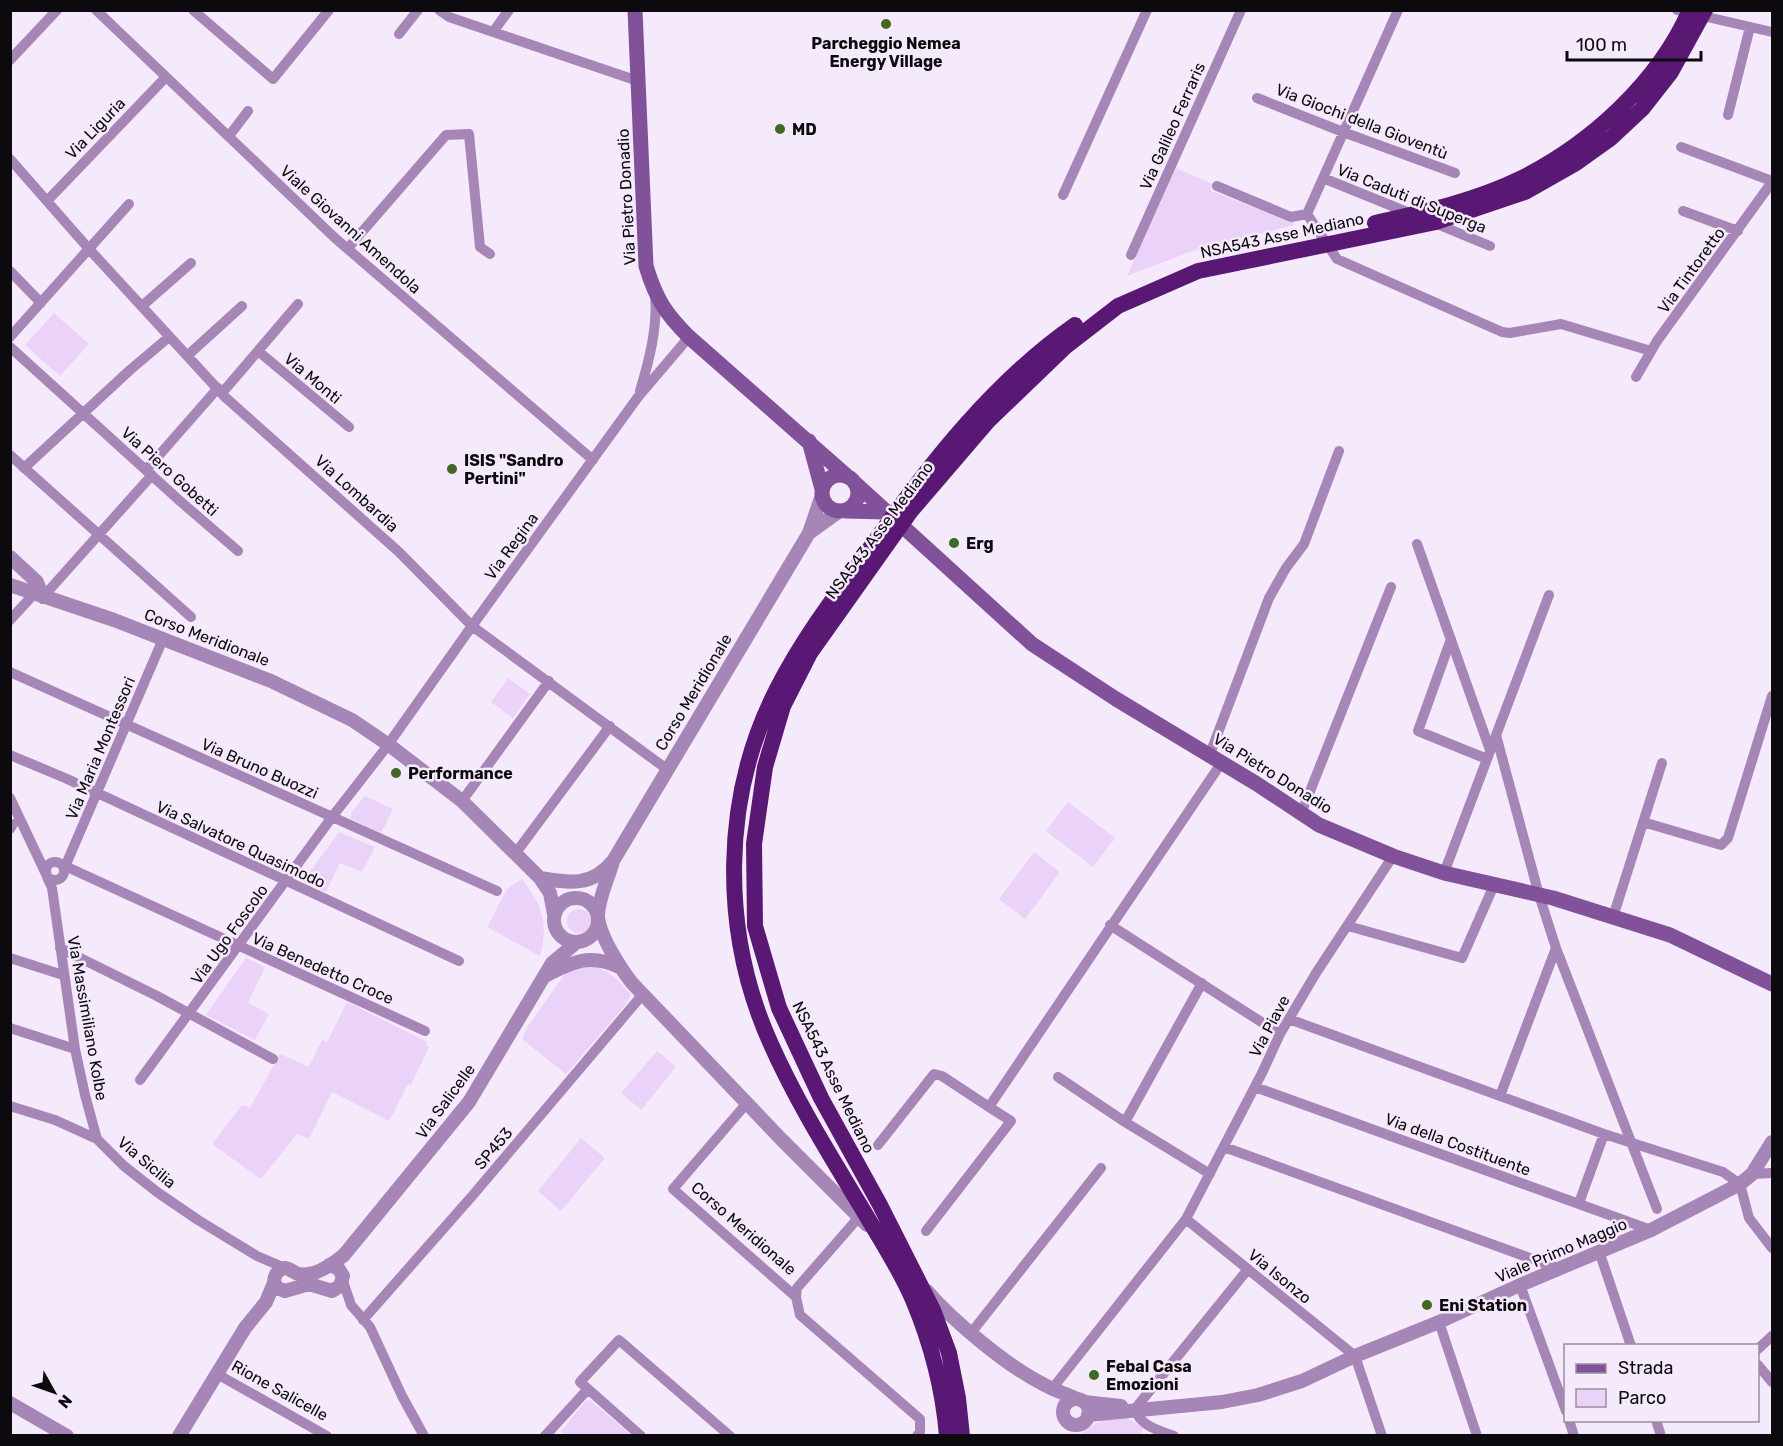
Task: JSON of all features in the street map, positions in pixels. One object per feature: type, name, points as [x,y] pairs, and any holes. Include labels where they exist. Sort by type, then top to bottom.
[{"type":"highway","name":"NSA543 Asse Mediano","points":[[947,1436],[939,1380],[912,1297],[805,1113],[753,1001],[739,935],[734,890],[734,850],[744,779],[776,691],[802,645],[908,494],[985,404],[1050,342],[1105,304],[1128,292],[1196,266],[1415,214],[1470,198],[1519,179],[1547,164],[1614,115],[1665,54],[1690,10]]},
{"type":"highway","name":"NSA543 Asse Mediano","points":[[962,1436],[950,1353],[933,1310],[880,1205],[821,1098],[779,1008],[755,926],[754,844],[765,767],[783,706],[810,652],[910,512],[988,421],[1065,346],[1118,306],[1198,271],[1436,222],[1525,192],[1576,163],[1611,138],[1642,109],[1671,72],[1705,10]]},
{"type":"main road","name":"Via Pietro Donadio","points":[[635,10],[645,256],[654,293],[669,316],[689,337],[809,441],[1032,644],[1319,825],[1394,856],[1444,873],[1539,895],[1670,935],[1773,984]]},
{"type":"main road","points":[[809,441],[827,506],[842,511],[887,512]]},
{"type":"main road","points":[[822,492],[824,484],[832,477],[843,475],[851,480],[858,493],[858,499],[855,504],[842,511]]},
{"type":"street","points":[[10,60],[57,10]]},
{"type":"street","name":"Viale Giovanni Amendola","points":[[96,10],[334,238],[593,460]]},
{"type":"street","points":[[194,10],[273,79],[329,10]]},
{"type":"street","points":[[399,34],[418,10]]},
{"type":"street","points":[[439,10],[449,17],[638,81]]},
{"type":"street","points":[[493,32],[509,10]]},
{"type":"street","points":[[1064,195],[1147,10]]},
{"type":"street","name":"Via Galileo Ferraris","points":[[1131,255],[1241,10]]},
{"type":"street","points":[[1307,214],[1398,10]]},
{"type":"street","points":[[1677,10],[1773,32]]},
{"type":"street","points":[[1728,115],[1750,27]]},
{"type":"street","name":"Via Liguria","points":[[47,201],[166,77]]},
{"type":"street","name":"Via Giochi della Gioventù","points":[[1257,98],[1455,173]]},
{"type":"street","points":[[228,136],[248,111]]},
{"type":"street","points":[[348,249],[446,135],[469,134],[480,247],[489,254]]},
{"type":"street","points":[[1681,147],[1773,182]]},
{"type":"street","name":"Via Lombardia","points":[[10,159],[89,249],[220,390],[399,552],[472,626],[668,770]]},
{"type":"street","name":"Via Caduti di Superga","points":[[1323,178],[1490,246]]},
{"type":"street","name":"Via Tintoretto","points":[[1636,377],[1651,351],[1773,182]]},
{"type":"street","points":[[1217,186],[1291,217],[1307,214]]},
{"type":"street","points":[[10,337],[129,204]]},
{"type":"street","points":[[1683,211],[1738,231]]},
{"type":"street","points":[[1307,214],[1337,259],[1493,329],[1510,333],[1561,324],[1651,351]]},
{"type":"street","points":[[142,306],[191,263]]},
{"type":"street","points":[[10,271],[41,303]]},
{"type":"street","name":"Via Regina","points":[[638,398],[647,369],[653,333],[656,310],[654,293]]},
{"type":"street","points":[[10,620],[39,596],[99,534],[149,472],[298,304]]},
{"type":"street","points":[[187,356],[242,306]]},
{"type":"street","points":[[24,468],[169,337]]},
{"type":"street","name":"Via Regina","points":[[472,626],[638,398],[689,337]]},
{"type":"street","name":"Via Piero Gobetti","points":[[10,347],[238,551]]},
{"type":"street","name":"Via Monti","points":[[258,351],[349,427]]},
{"type":"street","points":[[989,1107],[1110,925],[1216,758],[1269,598],[1286,568],[1304,544],[1339,451]]},
{"type":"street","points":[[10,455],[191,617]]},
{"type":"street","points":[[809,533],[822,492]]},
{"type":"street","points":[[809,533],[842,511]]},
{"type":"street","name":"Corso Meridionale","points":[[612,866],[809,533]]},
{"type":"street","points":[[1417,544],[1489,755]]},
{"type":"street","points":[[10,557],[37,582],[39,596]]},
{"type":"street","name":"Corso Meridionale","points":[[10,585],[163,639],[271,681],[352,720],[388,744],[462,801],[540,878]]},
{"type":"street","points":[[1301,814],[1391,587]]},
{"type":"street","points":[[1444,873],[1549,595]]},
{"type":"street","points":[[388,744],[472,626]]},
{"type":"street","name":"Via Maria Montessori","points":[[62,868],[127,726],[163,639]]},
{"type":"street","points":[[1451,639],[1418,731],[1489,755]]},
{"type":"street","name":"Via Bruno Buozzi","points":[[10,672],[497,891]]},
{"type":"street","points":[[462,801],[549,681]]},
{"type":"street","points":[[1643,822],[1721,845],[1728,838],[1772,696]]},
{"type":"street","points":[[514,854],[610,726]]},
{"type":"street","points":[[1496,735],[1539,895],[1556,948],[1657,1209]]},
{"type":"street","name":"Via Ugo Foscolo","points":[[140,1080],[388,744]]},
{"type":"street","name":"Via Salvatore Quasimodo","points":[[10,755],[459,961]]},
{"type":"street","points":[[1613,917],[1662,763]]},
{"type":"street","name":"Via Massimiliano Kolbe","points":[[10,798],[26,828],[52,888],[75,1049],[84,1095],[97,1139]]},
{"type":"street","points":[[11,825],[26,828]]},
{"type":"street","points":[[34,846],[47,859],[62,868]]},
{"type":"street","name":"Via Piave","points":[[1053,1389],[1186,1219],[1280,1034],[1316,973],[1394,856]]},
{"type":"street","points":[[47,865],[62,868],[56,880],[47,875],[47,865]]},
{"type":"street","points":[[540,878],[570,883],[580,882],[612,866]]},
{"type":"street","points":[[581,898],[597,886],[612,866]]},
{"type":"street","points":[[556,931],[565,939],[577,942],[593,934],[597,929],[605,885],[612,866]]},
{"type":"street","points":[[53,900],[62,868]]},
{"type":"street","name":"Via Benedetto Croce","points":[[62,868],[77,872],[425,1031]]},
{"type":"street","points":[[540,878],[550,893],[555,914],[556,931],[552,963]]},
{"type":"street","points":[[1348,926],[1462,958],[1494,885]]},
{"type":"street","points":[[555,914],[563,902],[570,898],[581,898],[591,903],[619,967],[747,1103],[859,1217],[933,1299],[1025,1374],[1084,1409]]},
{"type":"street","points":[[1110,925],[1280,1034]]},
{"type":"street","points":[[552,963],[577,942]]},
{"type":"street","points":[[60,948],[273,1059]]},
{"type":"street","points":[[1500,1096],[1556,948]]},
{"type":"street","points":[[10,958],[63,975]]},
{"type":"street","points":[[543,977],[569,963],[582,960],[608,962],[619,967]]},
{"type":"street","name":"Via Salicelle","points":[[285,1268],[305,1274],[315,1272],[336,1261],[350,1247],[469,1102],[552,963]]},
{"type":"street","points":[[1125,1122],[1203,983]]},
{"type":"street","name":"SP453","points":[[363,1320],[473,1195],[643,994]]},
{"type":"street","points":[[1289,1019],[1604,1134],[1722,1172],[1740,1184],[1749,1218],[1773,1248]]},
{"type":"street","points":[[10,1028],[75,1049]]},
{"type":"street","points":[[878,1145],[934,1074],[942,1076],[1011,1121],[926,1231]]},
{"type":"street","points":[[1058,1077],[1125,1122],[1210,1174]]},
{"type":"street","name":"Via della Costituente","points":[[1255,1087],[1651,1230]]},
{"type":"street","name":"Corso Meridionale","points":[[747,1103],[673,1189],[796,1297]]},
{"type":"street","name":"Via Sicilia","points":[[10,1106],[54,1120],[97,1139],[124,1166],[157,1192],[257,1256],[285,1268]]},
{"type":"street","points":[[1579,1203],[1604,1134]]},
{"type":"street","name":"Viale Primo Maggio","points":[[1066,1424],[1077,1425],[1084,1409],[1135,1409],[1222,1402],[1258,1395],[1302,1381],[1355,1356],[1651,1230],[1740,1184],[1752,1174],[1773,1142]]},
{"type":"street","points":[[1224,1148],[1560,1269]]},
{"type":"street","points":[[971,1332],[1101,1168]]},
{"type":"street","points":[[1752,1174],[1773,1173]]},
{"type":"street","name":"Corso Meridionale","points":[[859,1217],[797,1288],[796,1297],[800,1315],[920,1419],[920,1432],[917,1436]]},
{"type":"street","name":"Via Isonzo","points":[[1186,1219],[1355,1356]]},
{"type":"street","name":"Via Salicelle","points":[[343,1277],[350,1247]]},
{"type":"street","points":[[1599,1251],[1630,1344]]},
{"type":"street","name":"Via Sicilia","points":[[257,1256],[264,1263],[274,1281]]},
{"type":"street","points":[[329,1265],[338,1268],[343,1277],[351,1305]]},
{"type":"street","points":[[285,1268],[278,1271],[274,1281],[282,1290],[289,1291],[309,1284],[329,1291],[351,1305],[370,1327],[402,1396],[424,1436]]},
{"type":"street","points":[[1174,1436],[1142,1422],[1137,1417],[1135,1409],[1248,1269]]},
{"type":"street","points":[[329,1291],[340,1286],[343,1277]]},
{"type":"street","name":"Rione Salicelle","points":[[179,1436],[245,1328],[266,1302],[274,1281]]},
{"type":"street","points":[[1520,1285],[1564,1406]]},
{"type":"street","name":"Rione Salicelle","points":[[266,1302],[289,1291]]},
{"type":"street","points":[[1439,1322],[1477,1436]]},
{"type":"street","points":[[1759,1348],[1773,1336]]},
{"type":"street","points":[[641,1436],[580,1382],[619,1340],[730,1436]]},
{"type":"street","points":[[1355,1356],[1382,1436]]},
{"type":"street","points":[[1759,1366],[1773,1382]]},
{"type":"street","name":"Rione Salicelle","points":[[217,1374],[327,1436]]},
{"type":"street","points":[[551,1434],[588,1389]]},
{"type":"street","points":[[1053,1389],[1066,1424]]},
{"type":"street","points":[[10,1403],[67,1436]]},
{"type":"street","points":[[1066,1424],[1065,1404],[1084,1409]]},
{"type":"street","points":[[1076,1436],[1084,1409]]},
{"type":"green space","points":[[1176,168],[1212,184],[1211,191],[1293,222],[1294,225],[1192,251],[1127,276]]},
{"type":"green space","points":[[54,313],[89,344],[60,376],[25,345]]},
{"type":"green space","points":[[508,678],[530,694],[513,718],[491,702]]},
{"type":"green space","points":[[365,796],[393,809],[381,833],[350,818],[353,810]]},
{"type":"green space","points":[[1068,802],[1115,838],[1093,867],[1046,831]]},
{"type":"green space","points":[[339,832],[375,847],[362,872],[340,863],[326,892],[305,883],[304,880]]},
{"type":"green space","points":[[1034,852],[1060,872],[1025,919],[999,899]]},
{"type":"green space","points":[[522,879],[535,898],[542,915],[544,934],[540,956],[487,927],[507,889]]},
{"type":"green space","points":[[579,909],[588,912],[591,921],[588,930],[579,933],[570,930],[567,921],[570,912]]},
{"type":"green space","points":[[246,958],[265,967],[248,1003],[269,1014],[255,1040],[206,1015]]},
{"type":"green space","points":[[593,967],[610,974],[631,995],[626,1004],[566,1074],[522,1039],[528,1026],[565,974],[576,968]]},
{"type":"green space","points":[[347,1002],[428,1042],[426,1045],[429,1047],[411,1085],[408,1084],[389,1121],[332,1092],[309,1139],[297,1134],[261,1179],[212,1144],[242,1105],[250,1108],[280,1054],[309,1067],[322,1040],[327,1042]]},
{"type":"green space","points":[[657,1051],[676,1067],[641,1110],[621,1093]]},
{"type":"green space","points":[[581,1138],[605,1158],[561,1211],[538,1191]]},
{"type":"green space","points":[[590,1400],[631,1435],[564,1435],[561,1431],[586,1401]]},
{"type":"green space","points":[[1124,1416],[1144,1428],[1140,1435],[1080,1436],[1100,1422]]},
{"type":"place","name":"Parcheggio Nemea Energy Village","points":[[886,24]]},
{"type":"place","name":"MD","points":[[780,129]]},
{"type":"place","name":"ISIS \"Sandro Pertini\"","points":[[452,469]]},
{"type":"place","name":"Erg","points":[[954,543]]},
{"type":"place","name":"Performance","points":[[396,773]]},
{"type":"place","name":"Eni Station","points":[[1427,1305]]},
{"type":"place","name":"Febal Casa Emozioni","points":[[1094,1375]]}]
